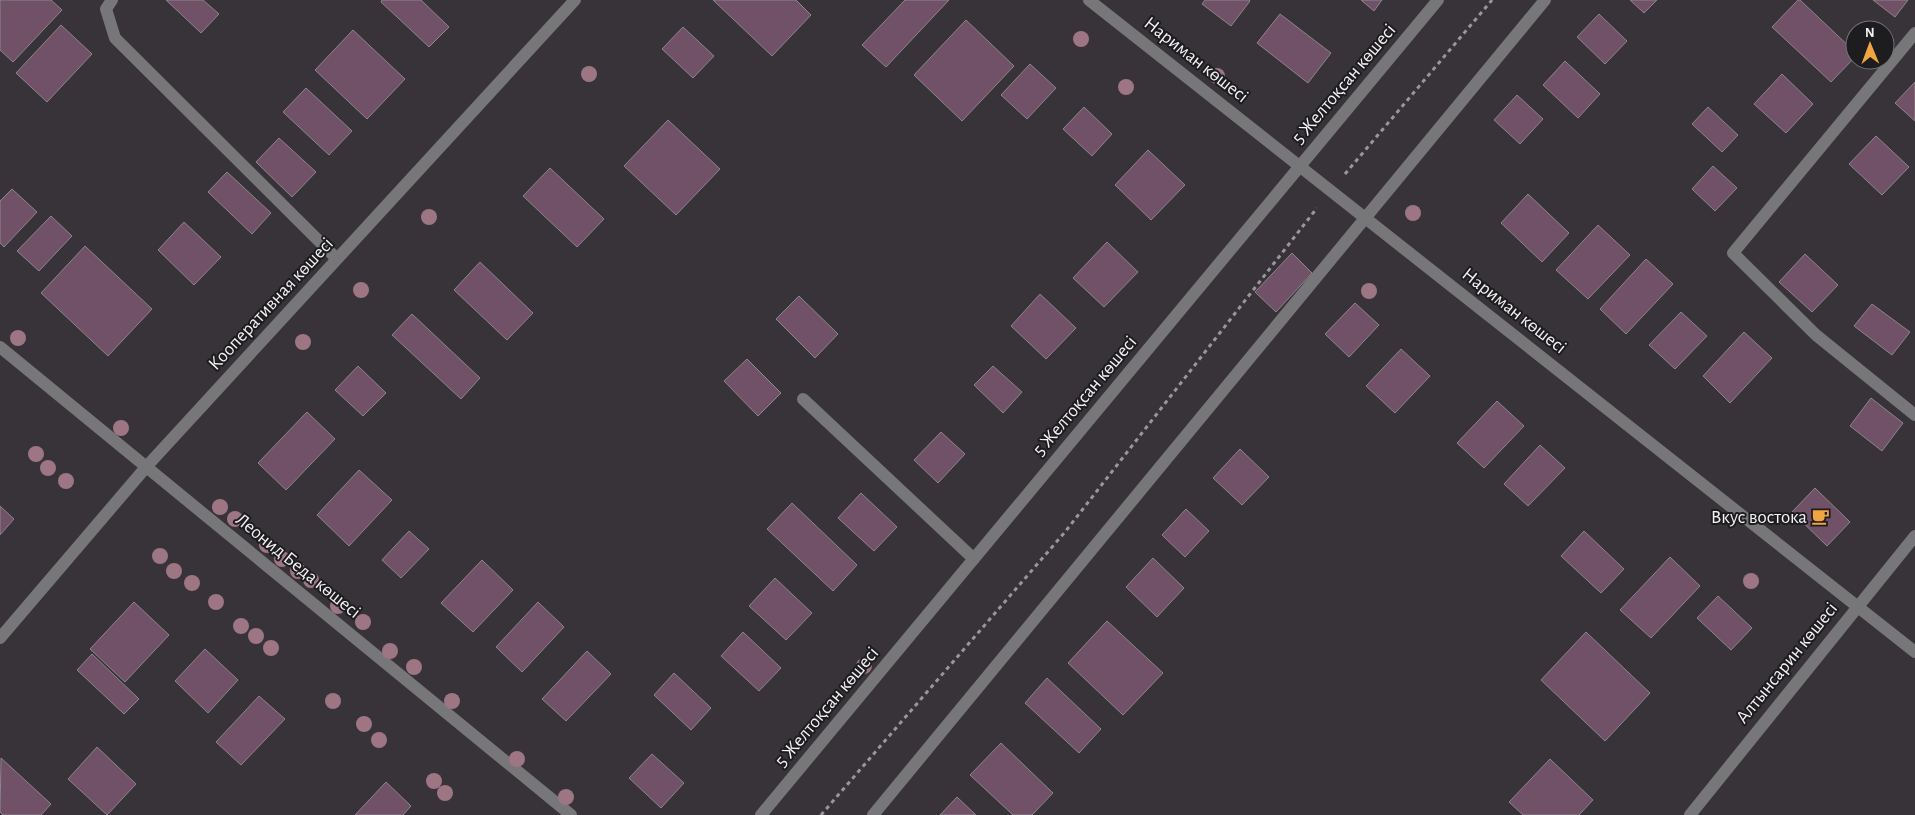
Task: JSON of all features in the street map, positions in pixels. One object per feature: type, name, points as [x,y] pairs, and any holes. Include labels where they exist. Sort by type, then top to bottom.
[{"type":"street","points":[[112,0],[106,9],[115,38],[337,260]]},
{"type":"street","name":"Кооперативная көшесі","points":[[0,638],[147,466],[575,0]]},
{"type":"street","name":"Нариман көшесі","points":[[1089,0],[1915,652]]},
{"type":"street","name":"5 Желтоқсан көшесі","points":[[762,815],[1438,0]]},
{"type":"street","points":[[873,815],[1545,0]]},
{"type":"street","points":[[1915,33],[1733,253],[1816,335],[1915,415]]},
{"type":"street","name":"Леонид Беда көшесі","points":[[0,347],[571,815]]},
{"type":"street","points":[[803,399],[974,559]]},
{"type":"street","name":"Алтынсарин көшесі","points":[[1690,815],[1915,536]]},
{"type":"path","points":[[821,815],[1065,532],[1330,191],[1492,0]]},
{"type":"building","points":[[0,0],[51,0],[62,10],[13,62],[0,50]]},
{"type":"building","points":[[166,0],[203,0],[219,14],[201,33]]},
{"type":"building","points":[[382,0],[421,0],[449,27],[429,47],[381,2]]},
{"type":"building","points":[[713,0],[796,0],[811,15],[772,56]]},
{"type":"building","points":[[905,0],[949,0],[886,67],[862,45]]},
{"type":"building","points":[[1205,0],[1250,1],[1231,26],[1202,4]]},
{"type":"building","points":[[1361,0],[1382,0],[1374,11]]},
{"type":"building","points":[[1630,0],[1657,0],[1644,13]]},
{"type":"building","points":[[1800,0],[1845,43],[1845,67],[1831,82],[1772,27]]},
{"type":"building","points":[[1873,0],[1908,0],[1895,17]]},
{"type":"building","points":[[1280,14],[1331,53],[1308,83],[1257,43]]},
{"type":"building","points":[[1599,14],[1627,41],[1605,64],[1577,37]]},
{"type":"building","points":[[966,20],[1014,66],[962,121],[914,75]]},
{"type":"building","points":[[61,25],[92,54],[47,102],[16,73]]},
{"type":"building","points":[[683,27],[714,56],[693,78],[662,49]]},
{"type":"building","points":[[353,30],[405,79],[367,119],[315,70]]},
{"type":"building","points":[[1565,61],[1600,94],[1578,118],[1543,85]]},
{"type":"building","points":[[1030,64],[1056,88],[1027,119],[1001,95]]},
{"type":"building","points":[[1782,74],[1813,104],[1786,133],[1754,104]]},
{"type":"building","points":[[1915,82],[1915,121],[1895,103]]},
{"type":"building","points":[[306,88],[352,131],[329,155],[283,112]]},
{"type":"building","points":[[1517,95],[1543,119],[1520,144],[1494,120]]},
{"type":"building","points":[[1084,107],[1112,134],[1092,156],[1063,129]]},
{"type":"building","points":[[1708,107],[1738,135],[1722,152],[1692,124]]},
{"type":"building","points":[[668,120],[720,169],[676,215],[624,166]]},
{"type":"building","points":[[1876,136],[1909,167],[1882,195],[1849,164]]},
{"type":"building","points":[[279,138],[316,172],[292,197],[256,162]]},
{"type":"building","points":[[1148,150],[1185,185],[1151,220],[1115,185]]},
{"type":"building","points":[[1713,166],[1737,188],[1715,211],[1692,189]]},
{"type":"building","points":[[550,168],[604,219],[577,247],[523,196]]},
{"type":"building","points":[[227,172],[271,213],[252,234],[208,192]]},
{"type":"building","points":[[12,189],[37,212],[4,247],[0,243],[0,201]]},
{"type":"building","points":[[1528,194],[1569,233],[1542,262],[1501,223]]},
{"type":"building","points":[[51,216],[72,236],[39,271],[17,251]]},
{"type":"building","points":[[184,222],[221,257],[194,285],[158,250]]},
{"type":"building","points":[[1598,225],[1630,255],[1588,299],[1556,270]]},
{"type":"building","points":[[1107,242],[1138,272],[1104,307],[1073,278]]},
{"type":"building","points":[[85,246],[152,309],[108,356],[41,293]]},
{"type":"building","points":[[1292,253],[1312,273],[1276,312],[1255,292]]},
{"type":"building","points":[[1805,254],[1838,285],[1812,312],[1779,282]]},
{"type":"building","points":[[1646,259],[1673,284],[1626,334],[1600,309]]},
{"type":"building","points":[[480,262],[533,313],[507,340],[454,290]]},
{"type":"building","points":[[1040,294],[1076,328],[1046,359],[1011,326]]},
{"type":"building","points":[[799,296],[838,334],[815,358],[776,319]]},
{"type":"building","points":[[1355,303],[1379,325],[1349,357],[1325,334]]},
{"type":"building","points":[[1872,304],[1910,332],[1892,355],[1854,326]]},
{"type":"building","points":[[1681,312],[1707,336],[1675,369],[1649,345]]},
{"type":"building","points":[[412,314],[480,378],[461,399],[392,335]]},
{"type":"building","points":[[1744,332],[1772,358],[1730,403],[1703,376]]},
{"type":"building","points":[[1401,349],[1430,376],[1395,413],[1366,386]]},
{"type":"building","points":[[747,359],[781,393],[758,416],[724,381]]},
{"type":"building","points":[[358,366],[386,393],[363,416],[335,390]]},
{"type":"building","points":[[993,366],[1022,392],[1003,413],[974,385]]},
{"type":"building","points":[[1871,398],[1903,423],[1882,451],[1850,426]]},
{"type":"building","points":[[1497,401],[1524,426],[1484,468],[1457,443]]},
{"type":"building","points":[[307,412],[335,439],[286,490],[258,463]]},
{"type":"building","points":[[941,432],[965,454],[938,483],[914,460]]},
{"type":"building","points":[[1540,445],[1565,468],[1528,506],[1504,484]]},
{"type":"building","points":[[1240,449],[1269,477],[1242,505],[1213,478]]},
{"type":"building","points":[[359,470],[392,500],[349,546],[317,515]]},
{"type":"building","name":"Вкус востока","points":[[1815,488],[1850,522],[1827,546],[1792,512]]},
{"type":"building","points":[[861,493],[897,527],[874,551],[838,518]]},
{"type":"building","points":[[792,503],[857,565],[833,591],[767,529]]},
{"type":"building","points":[[0,506],[14,519],[0,535]]},
{"type":"building","points":[[1186,509],[1209,531],[1185,557],[1162,535]]},
{"type":"building","points":[[409,531],[429,549],[401,578],[382,560]]},
{"type":"building","points":[[1584,531],[1624,569],[1601,593],[1561,556]]},
{"type":"building","points":[[1670,557],[1700,586],[1651,638],[1620,610]]},
{"type":"building","points":[[1153,558],[1184,588],[1157,617],[1126,587]]},
{"type":"building","points":[[482,560],[513,590],[473,632],[441,603]]},
{"type":"building","points":[[775,578],[812,613],[786,640],[749,606]]},
{"type":"building","points":[[1718,596],[1752,628],[1731,650],[1697,618]]},
{"type":"building","points":[[134,602],[169,635],[125,682],[90,649]]},
{"type":"building","points":[[538,602],[564,627],[522,672],[496,647]]},
{"type":"building","points":[[1107,621],[1163,673],[1123,715],[1068,663]]},
{"type":"building","points":[[743,632],[781,668],[759,691],[721,656]]},
{"type":"building","points":[[1586,632],[1650,693],[1605,741],[1541,680]]},
{"type":"building","points":[[205,649],[238,680],[208,713],[175,681]]},
{"type":"building","points":[[587,651],[611,674],[566,721],[542,699]]},
{"type":"building","points":[[92,654],[139,699],[124,714],[77,670]]},
{"type":"building","points":[[674,673],[711,708],[691,730],[654,695]]},
{"type":"building","points":[[1047,678],[1101,729],[1079,753],[1025,703]]},
{"type":"building","points":[[259,696],[285,719],[241,765],[216,742]]},
{"type":"building","points":[[1001,743],[1053,793],[1032,815],[1013,815],[970,775]]},
{"type":"building","points":[[97,747],[136,784],[107,815],[68,779]]},
{"type":"building","points":[[652,754],[684,783],[661,808],[629,778]]},
{"type":"building","points":[[1,758],[51,804],[41,815],[3,815],[0,812]]},
{"type":"building","points":[[1550,759],[1593,800],[1579,815],[1523,815],[1509,802]]},
{"type":"building","points":[[386,782],[411,806],[403,815],[355,815]]},
{"type":"building","points":[[957,797],[976,815],[940,815]]},
{"type":"place","name":"Вкус востока","points":[[1821,517]]}]
